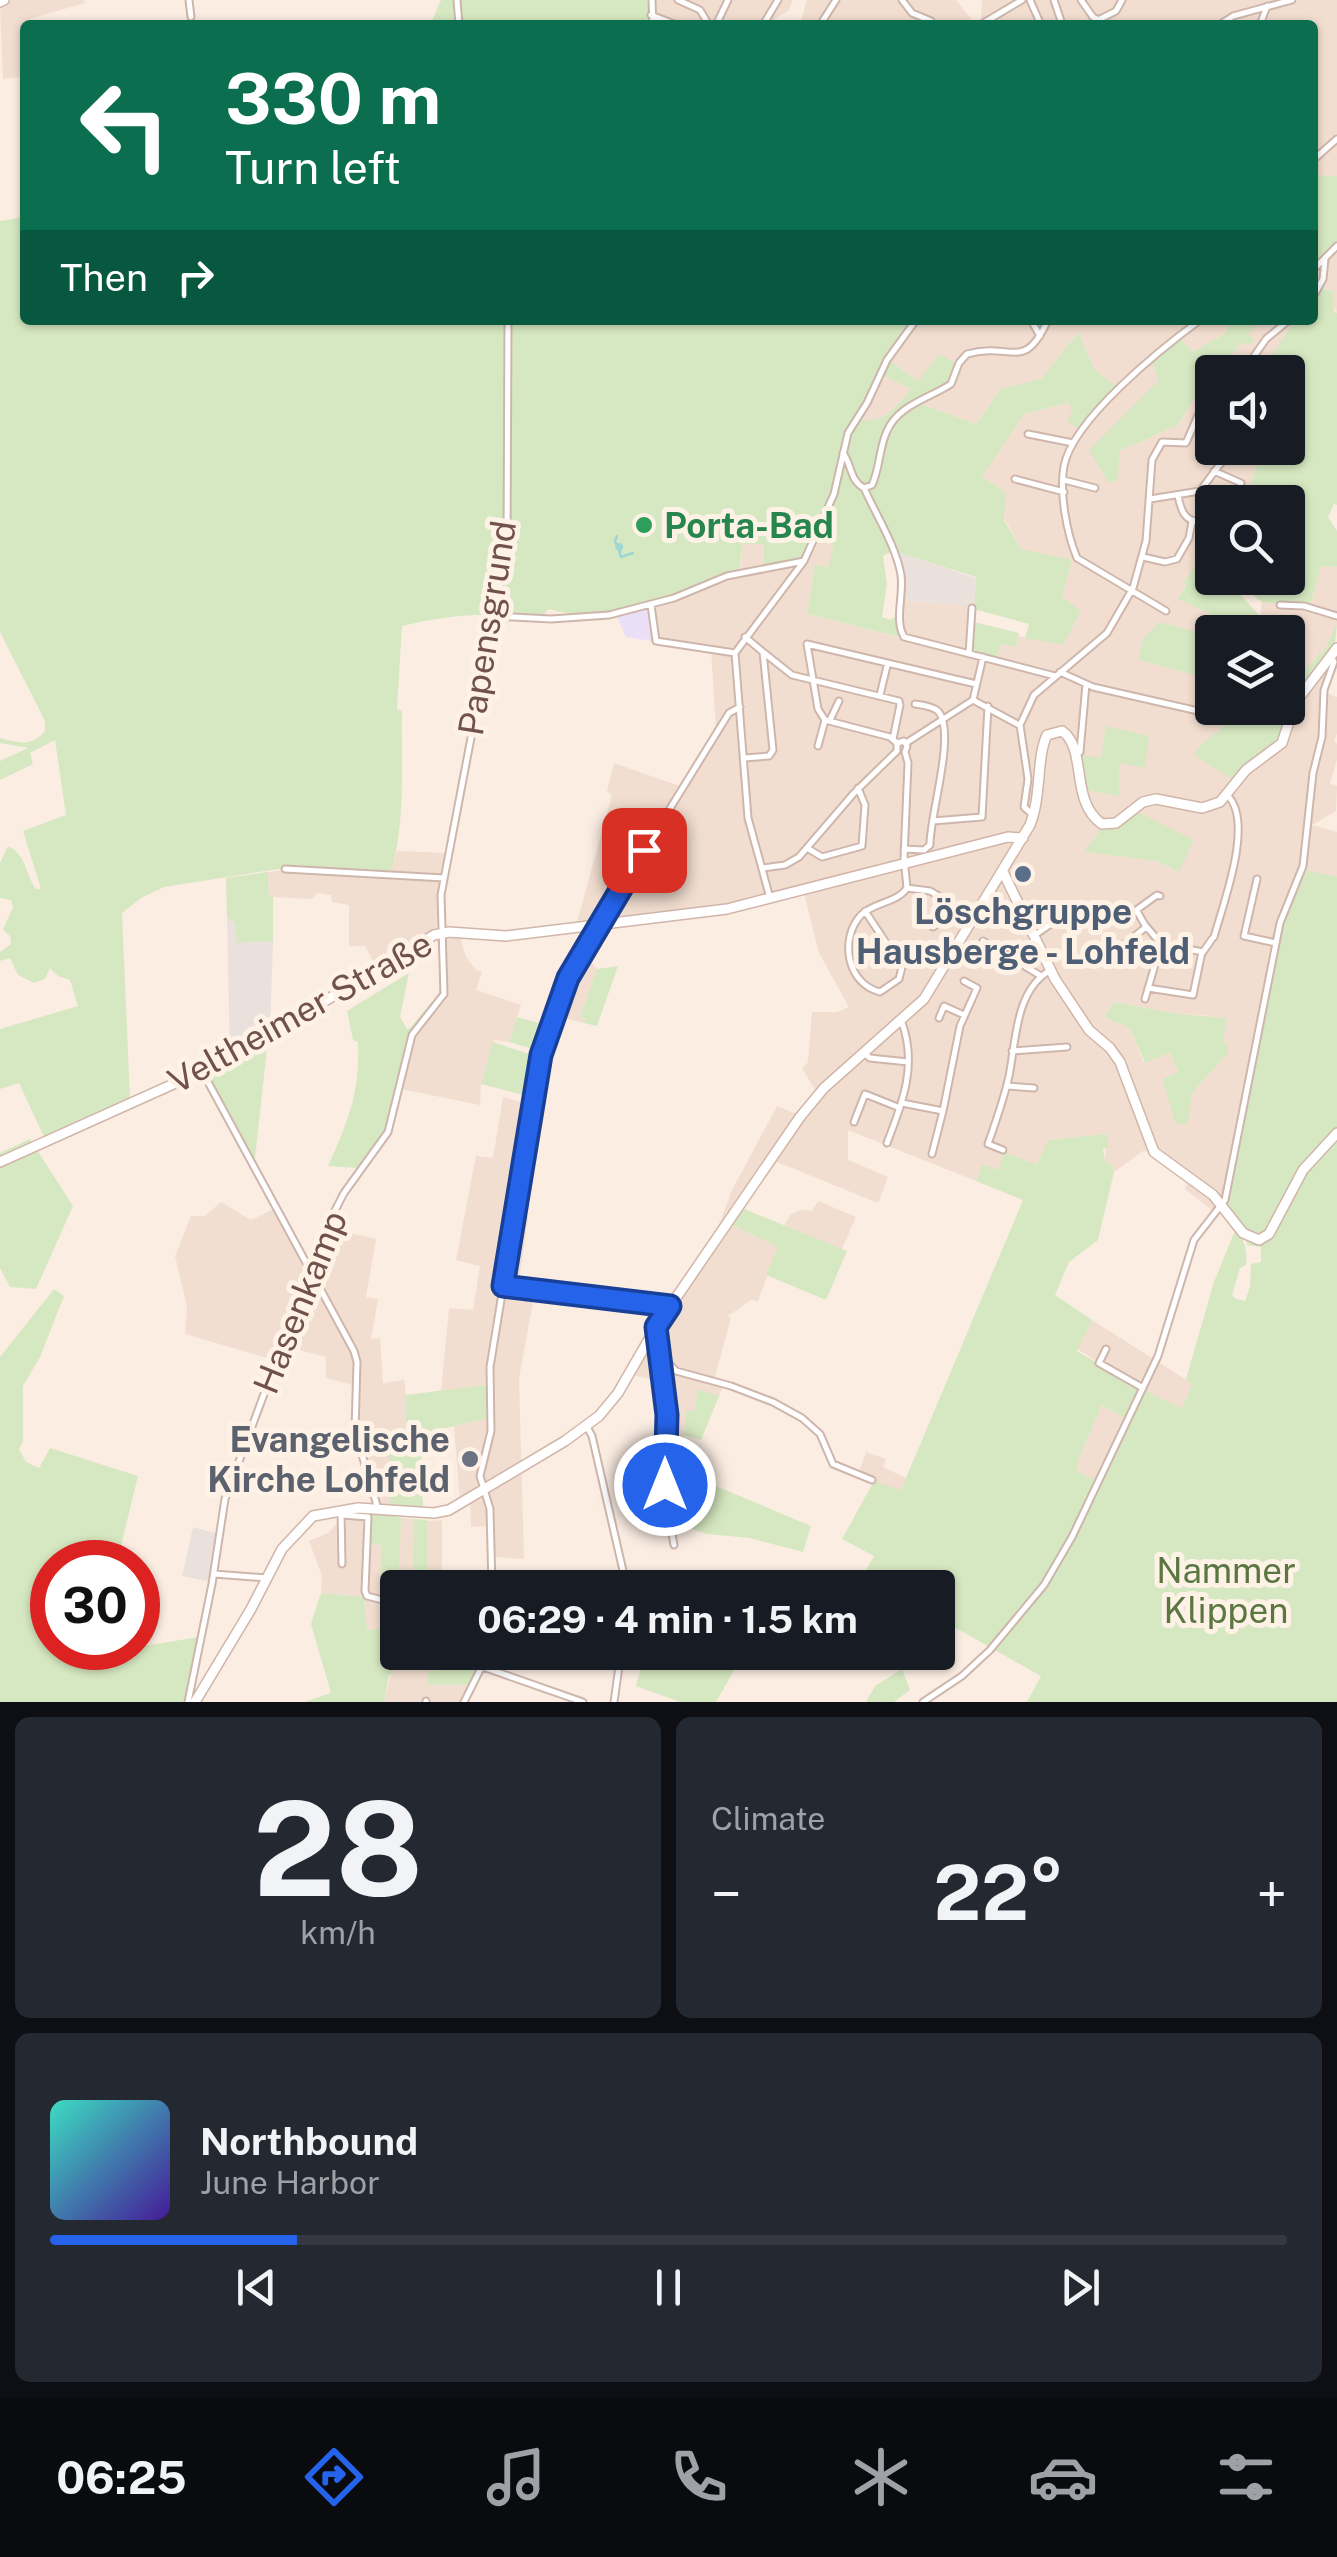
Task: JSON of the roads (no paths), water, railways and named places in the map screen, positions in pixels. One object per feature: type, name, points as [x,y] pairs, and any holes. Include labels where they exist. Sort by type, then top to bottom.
[{"type":"main road","points":[[192,1702],[282,1549],[312,1516],[378,1509],[434,1513],[449,1510],[587,1426],[618,1393],[656,1327],[800,1117],[824,1088],[901,1020],[935,984],[1034,815],[1047,735],[1055,730],[1065,732],[1071,739],[1086,805],[1095,819],[1106,824],[1116,824],[1150,800],[1169,799],[1202,808],[1217,804],[1246,770],[1282,744],[1294,702],[1334,652]]},
{"type":"main road","name":"Veltheimer Straße","points":[[0,1162],[202,1072],[441,933],[498,936],[727,908],[1008,837],[1023,838]]},
{"type":"main road","points":[[1003,872],[1034,936],[1046,973],[1089,1030],[1120,1062],[1154,1152],[1222,1204],[1246,1236],[1264,1238],[1276,1226],[1304,1170],[1337,1133]]},
{"type":"street","points":[[189,0],[191,17]]},
{"type":"street","points":[[652,0],[652,20]]},
{"type":"street","points":[[902,0],[912,13],[929,20]]},
{"type":"street","points":[[988,20],[1022,0]]},
{"type":"street","points":[[1080,0],[1098,20],[1116,12],[1122,0]]},
{"type":"street","points":[[1227,20],[1292,0]]},
{"type":"street","points":[[682,1],[709,20]]},
{"type":"street","points":[[1262,20],[1267,6]]},
{"type":"street","points":[[651,15],[664,20]]},
{"type":"street","points":[[1318,156],[1337,139]]},
{"type":"street","points":[[1318,266],[1336,249]]},
{"type":"street","points":[[1318,289],[1325,260]]},
{"type":"street","name":"Papensgrund","points":[[441,933],[444,878],[506,549],[508,325]]},
{"type":"street","points":[[770,898],[748,818],[735,652],[804,561],[834,494],[848,432],[884,364],[912,325]]},
{"type":"street","points":[[1034,325],[1040,336]]},
{"type":"street","points":[[864,488],[872,485],[891,424],[912,404],[951,384],[967,354],[1029,350],[1046,325]]},
{"type":"street","points":[[1166,610],[1078,558],[1064,492],[1064,465],[1072,444],[1089,420],[1156,353],[1193,325]]},
{"type":"street","points":[[1254,355],[1266,338],[1283,325]]},
{"type":"street","points":[[1034,815],[1024,807],[1028,779],[1020,725],[1034,695],[1100,640],[1131,592],[1143,557],[1150,467],[1159,444],[1186,444],[1195,421]]},
{"type":"street","points":[[1028,434],[1072,444]]},
{"type":"street","points":[[842,452],[850,461],[853,478],[864,488],[900,574],[900,632],[904,637],[1195,710]]},
{"type":"street","points":[[1150,499],[1200,491],[1218,465]]},
{"type":"street","points":[[1214,470],[1241,483]]},
{"type":"street","points":[[1015,479],[1064,492]]},
{"type":"street","points":[[1064,480],[1095,488]]},
{"type":"street","points":[[1143,557],[1165,562],[1178,558],[1189,538],[1192,522],[1182,511],[1178,496]]},
{"type":"street","points":[[493,616],[594,616],[651,604],[718,579],[804,561]]},
{"type":"street","points":[[651,604],[656,641],[735,652]]},
{"type":"street","points":[[1280,605],[1304,606],[1337,616]]},
{"type":"street","points":[[969,654],[972,608]]},
{"type":"street","points":[[746,637],[792,675],[880,695],[900,704],[895,741],[908,762],[904,850],[907,888],[902,895],[866,912],[853,928],[847,952],[852,966],[870,988],[880,992],[899,978],[902,967],[866,912]]},
{"type":"street","points":[[906,742],[827,720],[818,709],[808,644],[976,684]]},
{"type":"street","points":[[744,758],[768,756],[773,750],[762,652]]},
{"type":"street","points":[[923,1702],[962,1676],[990,1650],[1044,1585],[1072,1537],[1158,1356],[1194,1240],[1222,1204],[1276,943],[1289,894],[1303,866],[1322,736],[1324,690],[1334,652]]},
{"type":"street","points":[[973,700],[982,657]]},
{"type":"street","points":[[880,695],[888,666]]},
{"type":"street","points":[[1074,754],[1080,752],[1086,684]]},
{"type":"street","points":[[763,868],[793,862],[858,788],[901,752],[906,742],[941,717],[973,700],[1020,725]]},
{"type":"street","points":[[818,746],[827,720],[840,701]]},
{"type":"street","points":[[904,850],[928,849],[943,759],[941,717],[934,708],[915,704]]},
{"type":"street","points":[[933,821],[982,817],[988,706]]},
{"type":"street","points":[[492,1570],[490,1509],[480,1476],[490,1431],[488,1384],[541,1055],[568,978],[730,712],[740,707]]},
{"type":"street","points":[[806,848],[822,857],[862,846],[865,804],[858,788]]},
{"type":"street","points":[[1137,911],[1161,944],[1207,950],[1238,832],[1237,810],[1227,795]]},
{"type":"street","points":[[285,869],[444,878]]},
{"type":"street","points":[[1257,879],[1244,936],[1276,943]]},
{"type":"street","points":[[907,888],[930,891],[942,898],[945,910],[939,922]]},
{"type":"street","points":[[1034,936],[1071,910],[1124,919],[1160,896]]},
{"type":"street","points":[[1113,962],[1121,948],[1146,926]]},
{"type":"street","name":"Hasenkamp","points":[[192,1702],[225,1499],[309,1266],[339,1201],[388,1132],[412,1035],[444,994],[441,933]]},
{"type":"street","points":[[983,942],[1046,973],[1016,1024],[1006,1086],[988,1144],[1003,1150]]},
{"type":"street","points":[[1144,1000],[1161,944]]},
{"type":"street","points":[[1148,988],[1193,995],[1202,952]]},
{"type":"street","points":[[932,1154],[964,1016],[977,988],[964,981]]},
{"type":"street","points":[[939,1018],[944,1006],[964,1016]]},
{"type":"street","points":[[887,1142],[901,1106],[910,1046],[901,1020]]},
{"type":"street","points":[[1012,1051],[1067,1047]]},
{"type":"street","points":[[863,1052],[870,1058],[908,1062]]},
{"type":"street","points":[[202,1072],[354,1351],[355,1431],[378,1509]]},
{"type":"street","points":[[1006,1086],[1034,1088]]},
{"type":"street","points":[[854,1122],[865,1094],[901,1106],[943,1112]]},
{"type":"street","points":[[503,1286],[670,1306]]},
{"type":"street","points":[[656,1327],[667,1415],[665,1485],[674,1545]]},
{"type":"street","points":[[1106,1348],[1099,1363],[1143,1388]]},
{"type":"street","points":[[662,1356],[676,1371],[715,1380],[792,1412],[816,1430],[833,1464],[872,1480]]},
{"type":"street","points":[[587,1426],[623,1570]]},
{"type":"street","points":[[342,1564],[341,1512],[368,1517],[365,1591],[380,1599]]},
{"type":"street","points":[[214,1574],[267,1578]]},
{"type":"street","points":[[464,1702],[481,1670]]},
{"type":"street","points":[[492,1670],[583,1702]]},
{"type":"street","points":[[614,1702],[618,1670]]},
{"type":"waterway","points":[[617,536],[616,544],[622,546],[621,549],[619,550],[616,547],[621,546],[621,549],[620,550],[621,557],[633,553]]},
{"type":"place","name":"Porta-Bad","points":[[644,525]]},
{"type":"place","name":"Löschgruppe Hausberge - Lohfeld","points":[[1023,874]]},
{"type":"place","name":"Evangelische Kirche Lohfeld","points":[[470,1459]]},
{"type":"park label","name":"Nammer Klippen","points":[[1226,1590]]}]
